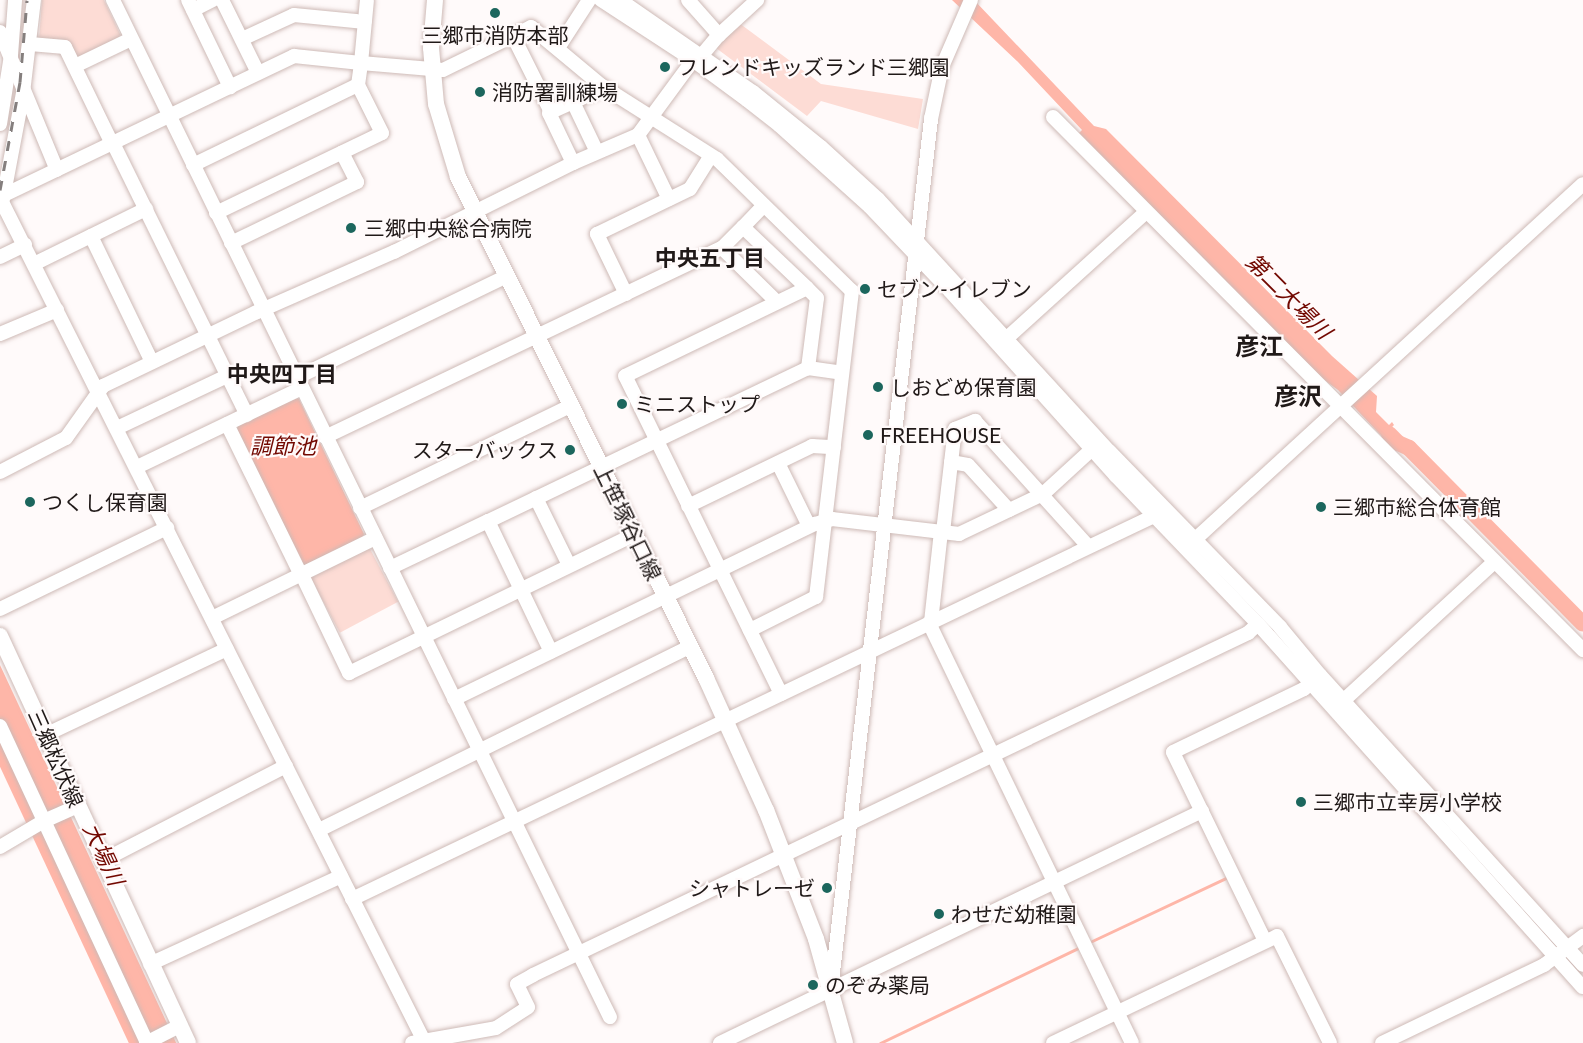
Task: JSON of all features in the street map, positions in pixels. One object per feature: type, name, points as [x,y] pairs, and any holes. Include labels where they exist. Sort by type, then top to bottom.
[{"type":"main road","name":"上笹塚谷口線","points":[[435,0],[432,70],[436,104],[447,149],[474,214],[602,466],[726,721],[785,854],[816,939],[845,1043]]},
{"type":"main road","name":"三郷松伏線","points":[[0,636],[45,735],[74,807],[102,861],[178,1028],[188,1043]]},
{"type":"street","points":[[34,0],[23,93],[2,199],[341,876],[421,1042],[486,1030],[504,1023],[528,1006],[517,984],[992,753],[1248,633],[1258,624]]},
{"type":"street","points":[[113,0],[610,1017]]},
{"type":"street","points":[[213,0],[190,5],[230,87]]},
{"type":"street","points":[[222,0],[258,73]]},
{"type":"street","points":[[216,213],[382,133],[358,85],[367,0]]},
{"type":"street","points":[[558,48],[589,0]]},
{"type":"street","points":[[601,0],[697,57],[840,179],[916,254],[1091,450],[1154,516],[1191,544],[1280,627],[1343,701],[1583,965]]},
{"type":"street","points":[[620,0],[821,147],[916,238],[1110,452],[1258,624],[1583,987]]},
{"type":"street","points":[[688,0],[719,34]]},
{"type":"street","points":[[0,472],[66,438],[98,390],[263,310],[474,214],[573,163],[638,135],[697,57],[758,0]]},
{"type":"street","points":[[831,990],[868,652],[934,99],[942,67],[959,22],[971,0]]},
{"type":"street","points":[[0,8],[16,1],[11,55],[0,124]]},
{"type":"street","points":[[242,39],[294,15],[365,22]]},
{"type":"street","points":[[2,199],[57,170],[294,56],[443,70],[531,27],[602,86],[711,156],[852,289],[816,597],[750,630]]},
{"type":"street","points":[[0,32],[11,55],[23,93],[57,170]]},
{"type":"street","points":[[513,36],[573,163]]},
{"type":"street","points":[[75,66],[131,39]]},
{"type":"street","points":[[30,44],[65,47],[247,415]]},
{"type":"street","points":[[193,165],[358,85]]},
{"type":"street","points":[[550,112],[602,86]]},
{"type":"street","points":[[573,102],[597,152]]},
{"type":"street","points":[[1053,117],[1146,212],[1343,404],[1494,562],[1583,650]]},
{"type":"street","points":[[14,144],[40,131]]},
{"type":"street","points":[[638,135],[669,199]]},
{"type":"street","points":[[0,151],[9,168]]},
{"type":"street","points":[[231,243],[357,182],[342,153]]},
{"type":"street","points":[[626,294],[597,234],[690,189],[711,156]]},
{"type":"street","points":[[1191,544],[1583,184]]},
{"type":"street","points":[[326,437],[722,248],[764,205]]},
{"type":"street","points":[[34,264],[146,209]]},
{"type":"street","points":[[1007,338],[1146,212]]},
{"type":"street","points":[[743,227],[817,298],[808,368]]},
{"type":"street","points":[[91,236],[152,363]]},
{"type":"street","points":[[0,256],[25,245]]},
{"type":"street","points":[[722,248],[777,302]]},
{"type":"street","points":[[137,467],[247,415],[299,383],[506,277]]},
{"type":"street","points":[[781,694],[625,376],[807,288]]},
{"type":"street","points":[[0,334],[57,310]]},
{"type":"street","points":[[390,568],[808,368],[842,373]]},
{"type":"street","points":[[117,428],[227,376]]},
{"type":"street","points":[[360,508],[570,406]]},
{"type":"street","points":[[1088,546],[975,421],[955,429],[930,622],[1132,1043]]},
{"type":"street","points":[[227,424],[349,673],[635,534]]},
{"type":"street","points":[[688,506],[812,446],[834,447]]},
{"type":"street","points":[[454,699],[809,526],[825,520],[959,534],[1043,494],[1091,450]]},
{"type":"street","points":[[951,462],[968,465],[1010,510]]},
{"type":"street","points":[[778,463],[809,526]]},
{"type":"street","points":[[536,498],[569,565]]},
{"type":"street","points":[[352,899],[1154,516]]},
{"type":"street","points":[[488,521],[551,652]]},
{"type":"street","points":[[0,609],[167,528]]},
{"type":"street","points":[[212,618],[375,538]]},
{"type":"street","points":[[1343,701],[1494,562]]},
{"type":"street","points":[[318,830],[690,647]]},
{"type":"street","points":[[45,735],[227,649]]},
{"type":"street","points":[[1265,941],[1173,752],[1304,689],[1311,683]]},
{"type":"street","points":[[0,726],[46,820],[147,1043],[178,1028]]},
{"type":"street","points":[[102,861],[286,766]]},
{"type":"street","points":[[0,847],[46,820],[74,807]]},
{"type":"street","points":[[720,1043],[1202,812]]},
{"type":"street","points":[[150,964],[341,876]]},
{"type":"street","points":[[1053,1043],[1277,936],[1330,1043]]},
{"type":"street","points":[[1382,1043],[1556,957],[1583,936]]},
{"type":"shaded area","points":[[42,0],[104,0],[120,34],[119,38],[79,59],[39,40]]},
{"type":"shaded area","points":[[739,23],[821,84],[923,99],[918,129],[821,101],[807,116],[716,48]]},
{"type":"shaded area","points":[[369,547],[398,602],[340,633],[311,578]]},
{"type":"water","points":[[952,0],[974,0],[1094,126],[1106,129],[1332,356],[1377,396],[1376,412],[1389,425],[1392,422],[1394,425],[1391,428],[1407,444],[1404,450],[1392,447],[1338,390],[1323,379],[1079,133],[1082,130],[1018,62]]},
{"type":"water","name":"調節池","points":[[295,398],[299,399],[364,534],[363,537],[307,566],[303,565],[237,430],[238,426]]},
{"type":"water","points":[[0,665],[176,1043],[129,1043],[0,767]]},
{"type":"waterway","name":"第二大場川","points":[[1389,434],[1398,443],[1409,448],[1583,624]]},
{"type":"waterway","points":[[1092,941],[1228,877]]},
{"type":"waterway","points":[[880,1043],[1078,948]]},
{"type":"railway","points":[[0,190],[20,82],[27,0]]},
{"type":"place","name":"三郷市消防本部","points":[[495,13]]},
{"type":"place","name":"フレンドキッズランド三郷園","points":[[665,67]]},
{"type":"place","name":"消防署訓練場","points":[[480,92]]},
{"type":"place","name":"三郷中央総合病院","points":[[351,228]]},
{"type":"place","name":"セブン-イレブン","points":[[865,289]]},
{"type":"place","name":"しおどめ保育園","points":[[878,387]]},
{"type":"place","name":"ミニストップ","points":[[622,404]]},
{"type":"place","name":"FREEHOUSE","points":[[868,435]]},
{"type":"place","name":"スターバックス","points":[[570,450]]},
{"type":"place","name":"つくし保育園","points":[[30,502]]},
{"type":"place","name":"三郷市総合体育館","points":[[1321,507]]},
{"type":"place","name":"三郷市立幸房小学校","points":[[1301,802]]},
{"type":"place","name":"シャトレーゼ","points":[[827,888]]},
{"type":"place","name":"わせだ幼稚園","points":[[939,914]]},
{"type":"place","name":"のぞみ薬局","points":[[813,985]]},
{"type":"district","name":"中央五丁目","points":[[710,258]]},
{"type":"district","name":"彦江","points":[[1259,346]]},
{"type":"district","name":"中央四丁目","points":[[282,374]]},
{"type":"district","name":"彦沢","points":[[1298,396]]},
{"type":"water label","name":"大場川","points":[[104,854]]}]
